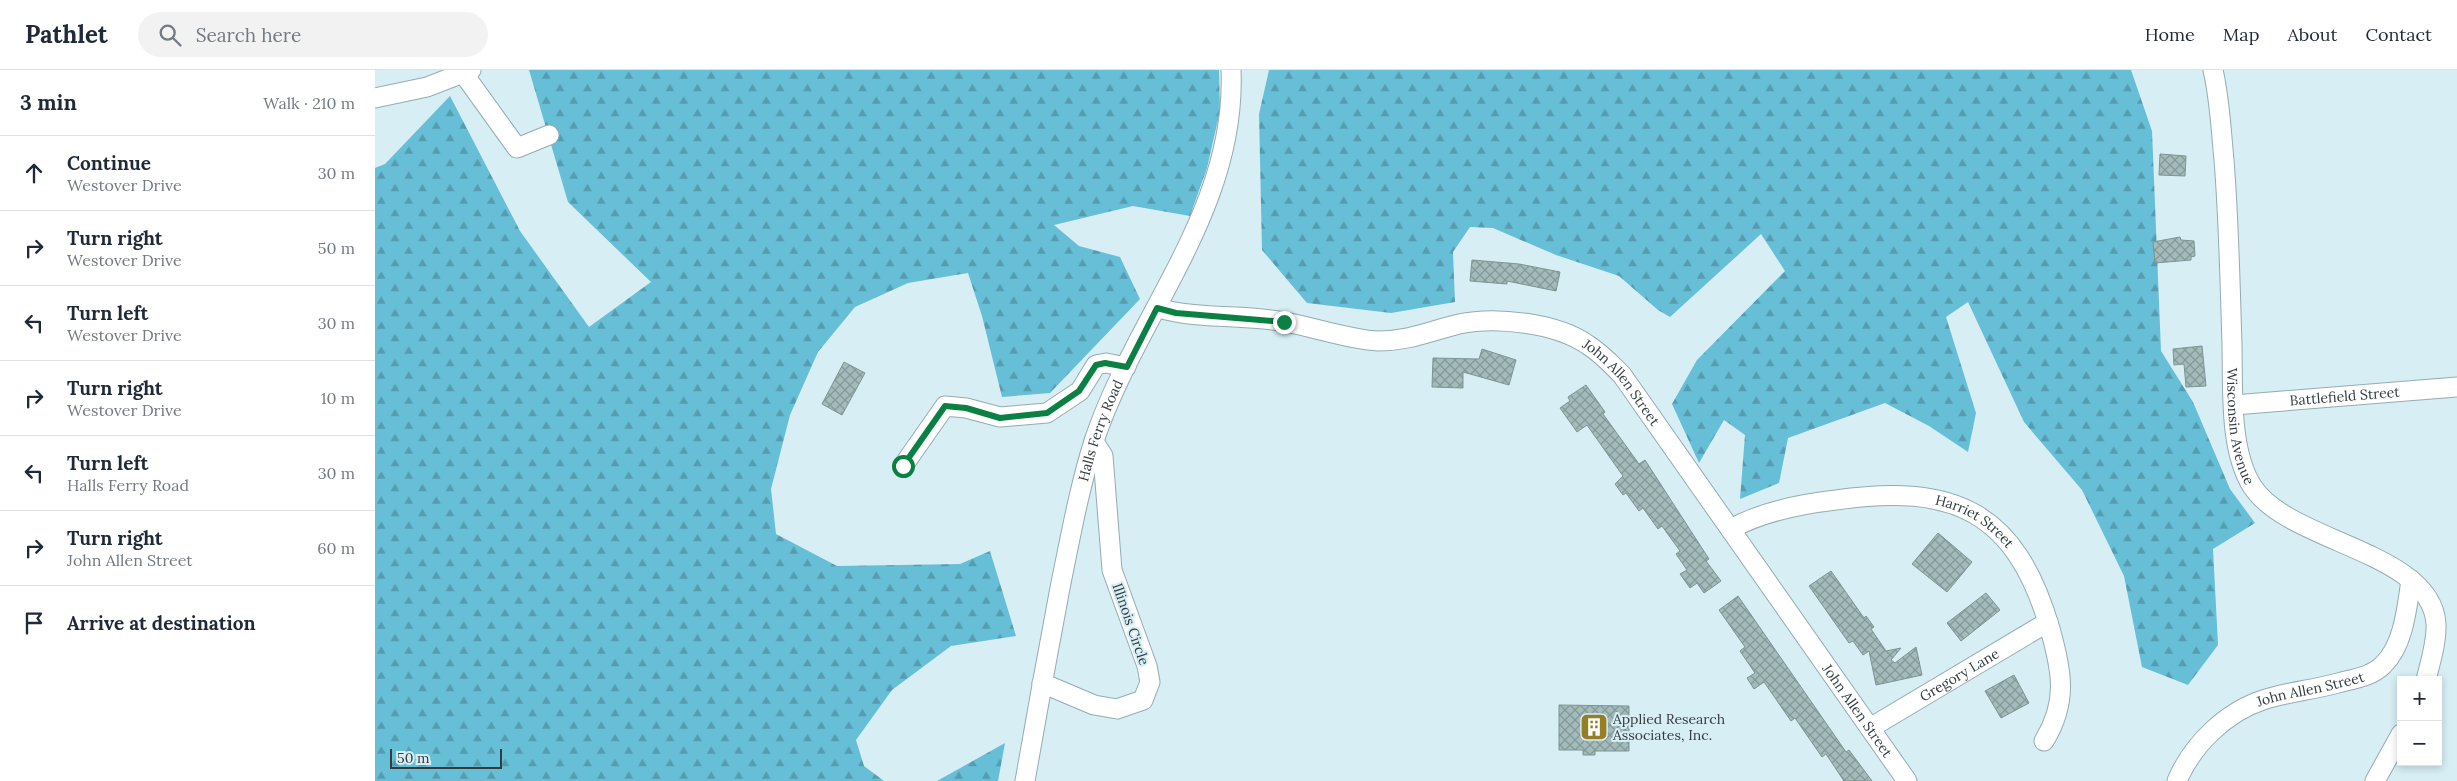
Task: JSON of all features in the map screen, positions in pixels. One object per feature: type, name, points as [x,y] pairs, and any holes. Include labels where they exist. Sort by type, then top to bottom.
[{"type":"street","name":"Halls Ferry Road","points":[[1025,781],[1073,524],[1094,442],[1127,367],[1198,227],[1211,193],[1226,139],[1231,70]]},
{"type":"street","name":"Wisconsin Avenue","points":[[2213,70],[2219,102],[2227,198],[2234,406],[2237,445],[2243,466],[2253,487],[2274,507],[2299,523],[2349,546],[2411,580],[2425,592],[2433,609],[2436,625],[2427,676]]},
{"type":"street","points":[[375,98],[427,87],[467,72],[517,148],[549,135]]},
{"type":"street","name":"John Allen Street","points":[[1157,308],[1176,313],[1284,322],[1375,340],[1403,340],[1460,324],[1485,321],[1509,322],[1564,333],[1587,344],[1607,359],[1621,375],[1907,781]]},
{"type":"street","points":[[903,466],[945,406],[966,408],[1000,418],[1047,413],[1079,391],[1096,365],[1105,363],[1127,367]]},
{"type":"street","name":"Battlefield Street","points":[[2234,406],[2457,387]]},
{"type":"street","name":"Illinois Circle","points":[[1042,683],[1094,705],[1117,709],[1143,700],[1150,682],[1147,666],[1112,570],[1103,456],[1094,442]]},
{"type":"street","name":"Harriet Street","points":[[1731,530],[1748,520],[1824,501],[1868,495],[1897,494],[1947,503],[1969,510],[1984,519],[2005,538],[2031,576],[2048,622],[2061,673],[2061,691],[2058,712],[2044,741]]},
{"type":"street","name":"John Allen Street","points":[[2177,781],[2184,765],[2199,744],[2241,710],[2275,696],[2307,691],[2369,675],[2383,665],[2397,644],[2411,580]]},
{"type":"street","name":"Gregory Lane","points":[[1870,728],[2048,622]]},
{"type":"street","points":[[2375,781],[2397,741]]},
{"type":"green space","points":[[529,70],[1219,70],[1220,111],[1207,168],[1190,216],[1133,206],[1054,225],[1079,246],[1120,257],[1140,299],[1050,393],[1002,397],[982,316],[968,273],[908,283],[855,307],[818,352],[790,415],[771,489],[776,534],[837,566],[960,564],[990,551],[1016,636],[951,646],[892,690],[856,740],[864,766],[884,781],[375,781],[375,168],[385,164],[450,96],[520,231],[589,327],[651,282],[568,202]]},
{"type":"green space","points":[[1269,70],[2131,70],[2152,131],[2161,351],[2193,402],[2230,489],[2255,523],[2213,549],[2218,645],[2188,685],[2142,667],[2124,576],[2082,490],[2024,422],[1968,302],[1946,317],[1976,413],[1968,452],[1929,426],[1885,403],[1788,438],[1779,483],[1740,499],[1745,435],[1724,420],[1699,463],[1672,404],[1697,360],[1785,271],[1761,234],[1670,317],[1658,310],[1619,276],[1556,255],[1493,228],[1470,227],[1453,252],[1455,302],[1391,313],[1307,303],[1262,250],[1259,114]]},
{"type":"green space","points":[[1005,743],[998,781],[937,781]]},
{"type":"building","points":[[2160,154],[2186,156],[2185,176],[2159,175]]},
{"type":"building","points":[[2180,237],[2181,240],[2194,241],[2195,256],[2191,257],[2191,260],[2155,263],[2153,242]]},
{"type":"building","points":[[1472,260],[1519,264],[1560,272],[1556,291],[1507,281],[1507,284],[1470,281]]},
{"type":"building","points":[[2202,346],[2206,386],[2186,387],[2184,364],[2174,365],[2173,349]]},
{"type":"building","points":[[1482,349],[1516,360],[1509,385],[1463,372],[1463,388],[1432,387],[1433,358],[1479,359]]},
{"type":"building","points":[[844,362],[865,373],[842,415],[822,404]]},
{"type":"building","points":[[1586,385],[1605,412],[1603,414],[1639,464],[1645,460],[1709,559],[1706,561],[1721,581],[1704,593],[1697,583],[1690,588],[1680,574],[1687,570],[1676,554],[1680,551],[1662,526],[1658,529],[1643,508],[1639,511],[1626,493],[1623,495],[1615,484],[1623,476],[1587,425],[1577,432],[1560,408],[1570,401],[1568,397]]},
{"type":"building","points":[[1938,533],[1972,562],[1947,592],[1912,564]]},
{"type":"building","points":[[1831,571],[1864,618],[1866,616],[1874,627],[1871,629],[1886,651],[1901,648],[1891,660],[1895,663],[1916,647],[1922,675],[1876,685],[1869,651],[1863,655],[1853,641],[1849,643],[1809,586]]},
{"type":"building","points":[[1986,593],[2000,610],[1961,641],[1947,623]]},
{"type":"building","points":[[1738,596],[1846,752],[1849,750],[1872,781],[1844,781],[1826,754],[1822,757],[1795,718],[1791,721],[1764,682],[1754,689],[1747,678],[1755,673],[1740,651],[1745,647],[1719,610]]},
{"type":"building","points":[[2014,675],[2029,703],[2001,718],[1985,691]]},
{"type":"building","name":"Applied Research Associates, Inc.","points":[[1559,705],[1629,706],[1629,751],[1595,751],[1595,755],[1583,755],[1583,750],[1559,750]]},
{"type":"place","name":"Applied Research Associates, Inc.","points":[[1594,727]]},
{"type":"route","points":[[903,466],[933,420],[945,406],[966,408],[1000,418],[1047,413],[1079,391],[1096,365],[1105,363],[1127,367],[1157,308],[1176,313],[1284,322]]}]
